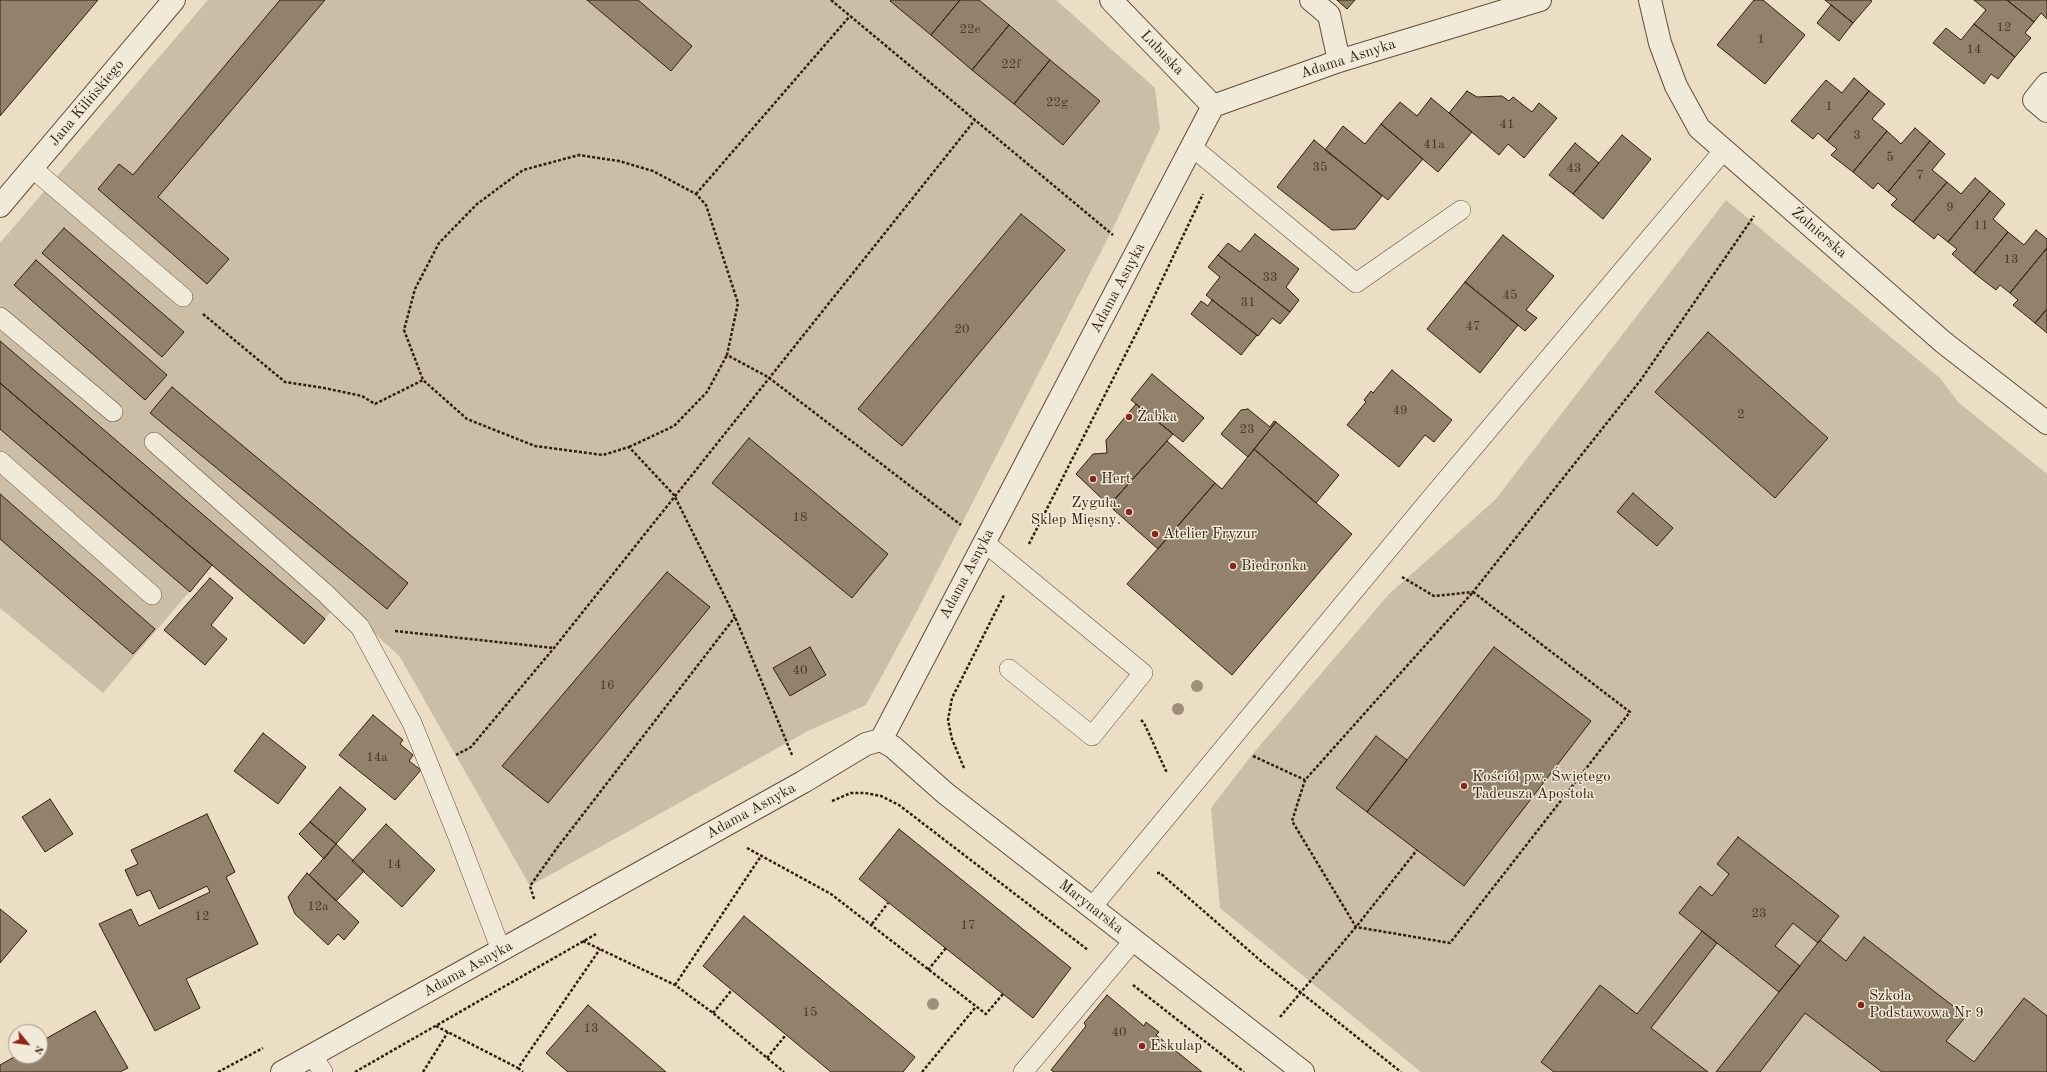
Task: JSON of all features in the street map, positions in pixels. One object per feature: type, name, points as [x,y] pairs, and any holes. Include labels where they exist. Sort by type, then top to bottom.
[{"type":"street","name":"Jana Kilińskiego","points":[[0,206],[174,0]]},
{"type":"street","name":"Lubuska","points":[[1110,0],[1213,106]]},
{"type":"street","points":[[1311,0],[1329,15],[1339,61]]},
{"type":"street","name":"Adama Asnyka","points":[[282,1072],[317,1064],[501,950],[803,782],[866,744],[881,740],[1213,106],[1339,61],[1540,0]]},
{"type":"street","name":"Żołnierska","points":[[1650,0],[1660,43],[1676,86],[1699,128],[1943,342],[2047,423]]},
{"type":"street","points":[[2047,84],[2034,100],[2047,111]]},
{"type":"street","name":"Marynarska","points":[[881,740],[893,747],[945,793],[1303,1072]]},
{"type":"lane","points":[[1191,146],[1356,283],[1461,210]]},
{"type":"lane","points":[[1092,907],[1379,561],[1724,150]]},
{"type":"lane","points":[[32,168],[183,297]]},
{"type":"lane","points":[[0,317],[113,412]]},
{"type":"lane","points":[[154,442],[326,594],[360,627],[412,723],[501,950]]},
{"type":"lane","points":[[0,461],[152,594]]},
{"type":"lane","points":[[984,542],[1143,673],[1092,736],[1009,669]]},
{"type":"lane","points":[[1023,1072],[1134,940]]},
{"type":"path","points":[[831,0],[1136,254]]},
{"type":"path","points":[[696,194],[850,16]]},
{"type":"path","points":[[431,769],[471,747],[554,648],[768,377],[975,120]]},
{"type":"path","points":[[579,155],[619,161],[653,171],[696,194],[706,205],[738,304],[727,355],[706,392],[674,426],[629,447],[603,455],[535,446],[467,419],[423,380],[404,330],[415,289],[439,243],[477,204],[523,170],[579,155]]},
{"type":"path","points":[[964,770],[952,739],[948,720],[952,698],[1142,322],[1216,167]]},
{"type":"path","points":[[1379,561],[1434,596],[1473,592],[1630,712],[1450,943],[1356,927],[1292,821],[1305,780],[1473,592],[1640,381],[1770,190]]},
{"type":"path","points":[[183,297],[285,382],[362,396],[375,404],[423,380]]},
{"type":"path","points":[[727,355],[768,377],[984,542]]},
{"type":"path","points":[[629,447],[674,496],[735,617],[803,782]]},
{"type":"path","points":[[541,928],[530,886],[735,617]]},
{"type":"path","points":[[360,627],[554,648]]},
{"type":"path","points":[[1120,702],[1144,723],[1162,760],[1178,803]]},
{"type":"path","points":[[1228,743],[1305,780]]},
{"type":"path","points":[[826,804],[851,793],[865,793],[882,796],[900,805],[957,848]]},
{"type":"path","points":[[746,848],[831,894],[872,924],[975,1008],[986,1014],[1003,994]]},
{"type":"path","points":[[1262,1039],[1356,927],[1417,850]]},
{"type":"path","points":[[675,985],[761,856]]},
{"type":"path","points":[[1124,869],[1160,873],[1300,992],[1401,1072]]},
{"type":"path","points":[[872,924],[888,903]]},
{"type":"path","points":[[355,1072],[596,934]]},
{"type":"path","points":[[583,941],[675,985],[713,1013],[784,1072]]},
{"type":"path","points":[[928,970],[946,948]]},
{"type":"path","points":[[518,1068],[600,950]]},
{"type":"path","points":[[713,1013],[731,991]]},
{"type":"path","points":[[922,1072],[975,1008]]},
{"type":"path","points":[[436,1026],[523,1072]]},
{"type":"path","points":[[423,1072],[448,1032]]},
{"type":"path","points":[[767,1058],[785,1036]]},
{"type":"shaded area","points":[[208,0],[1056,0],[1155,88],[1160,129],[1113,228],[917,611],[866,705],[808,731],[530,886],[400,657],[340,601],[304,644],[212,565],[103,693],[0,608],[0,243]]},
{"type":"shaded area","points":[[1726,200],[1940,378],[1958,402],[2047,474],[2047,1072],[1421,1072],[1220,908],[1211,808],[1251,756],[1389,594],[1495,500]]},
{"type":"building","points":[[0,0],[98,0],[0,116]]},
{"type":"building","points":[[280,0],[325,0],[158,197],[229,259],[207,284],[98,189],[119,164],[133,175]]},
{"type":"building","points":[[587,0],[638,0],[692,46],[671,71]]},
{"type":"building","points":[[960,0],[931,35],[890,1]]},
{"type":"building","points":[[960,0],[979,0],[1009,25],[972,70],[931,35]]},
{"type":"building","points":[[1337,0],[1355,0],[1347,9]]},
{"type":"building","points":[[1754,0],[1763,0],[1805,35],[1765,84],[1717,45]]},
{"type":"building","points":[[1825,0],[1870,0],[1872,1],[1853,23]]},
{"type":"building","points":[[1974,0],[2007,0],[2034,22],[2025,33],[2031,38],[2015,57],[1974,24],[1986,10]]},
{"type":"building","points":[[2007,0],[2047,0],[2047,19],[2041,13],[2034,22]]},
{"type":"building","points":[[1831,5],[1853,23],[1839,41],[1817,23]]},
{"type":"building","points":[[1974,24],[2015,57],[1998,79],[1991,74],[1984,84],[1933,43],[1946,28],[1961,40]]},
{"type":"building","points":[[1009,25],[1050,60],[1014,104],[972,70]]},
{"type":"building","points":[[1050,60],[1100,101],[1063,145],[1014,104]]},
{"type":"building","points":[[1854,78],[1869,91],[1827,141],[1818,133],[1813,139],[1791,121],[1826,80],[1842,93]]},
{"type":"building","points":[[1467,91],[1477,97],[1502,96],[1509,101],[1513,97],[1532,112],[1539,103],[1557,118],[1524,158],[1508,144],[1499,155],[1449,113]]},
{"type":"building","points":[[1869,91],[1885,104],[1872,119],[1887,131],[1853,172],[1831,155],[1837,149],[1827,141]]},
{"type":"building","points":[[1431,98],[1472,132],[1438,172],[1381,124],[1400,102],[1417,116]]},
{"type":"building","points":[[1381,124],[1423,159],[1388,200],[1325,150],[1343,126],[1365,144]]},
{"type":"building","points":[[1915,128],[1930,141],[1888,192],[1878,183],[1873,189],[1853,172],[1887,131],[1901,144]]},
{"type":"building","points":[[1622,135],[1651,159],[1603,219],[1573,194]]},
{"type":"building","points":[[1314,140],[1382,196],[1355,229],[1332,230],[1277,187]]},
{"type":"building","points":[[1930,141],[1945,154],[1932,170],[1947,182],[1913,222],[1891,205],[1897,199],[1888,192]]},
{"type":"building","points":[[1575,143],[1599,163],[1573,194],[1549,175]]},
{"type":"building","points":[[1975,178],[1990,191],[1948,242],[1938,234],[1934,239],[1913,222],[1947,182],[1961,194]]},
{"type":"building","points":[[1990,191],[2005,204],[1993,219],[2008,232],[1974,273],[1952,254],[1957,249],[1948,242]]},
{"type":"building","points":[[1021,214],[1065,250],[902,446],[858,409]]},
{"type":"building","points":[[64,228],[184,332],[162,357],[42,253]]},
{"type":"building","points":[[2036,230],[2047,239],[2047,248],[2010,293],[2000,285],[1996,290],[1974,273],[2008,232],[2024,245]]},
{"type":"building","points":[[1255,234],[1299,269],[1286,287],[1299,300],[1290,312],[1218,255],[1228,243],[1240,252]]},
{"type":"building","points":[[1503,235],[1554,276],[1526,310],[1537,318],[1525,331],[1465,282]]},
{"type":"building","points":[[2047,248],[2047,309],[2035,323],[2013,305],[2018,300],[2010,293]]},
{"type":"building","points":[[1218,255],[1290,312],[1280,324],[1272,318],[1258,336],[1206,295],[1220,277],[1208,267]]},
{"type":"building","points":[[36,260],[167,375],[145,400],[14,285]]},
{"type":"building","points":[[1465,282],[1518,325],[1480,373],[1427,329]]},
{"type":"building","points":[[1212,300],[1257,335],[1241,355],[1191,314],[1201,301],[1208,306]]},
{"type":"building","points":[[2047,309],[2047,333],[2035,323]]},
{"type":"building","points":[[1708,332],[1828,438],[1775,498],[1655,392]]},
{"type":"building","points":[[0,341],[325,619],[304,644],[0,383]]},
{"type":"building","points":[[1392,370],[1452,420],[1434,442],[1425,435],[1399,467],[1347,425],[1366,402],[1364,400],[1371,391],[1373,393]]},
{"type":"building","points":[[1152,374],[1204,418],[1183,442],[1131,400]]},
{"type":"building","points":[[0,383],[212,565],[190,592],[0,429]]},
{"type":"building","points":[[172,387],[408,583],[387,609],[150,413]]},
{"type":"building","points":[[1136,404],[1173,434],[1114,500],[1114,510],[1076,474],[1093,454],[1107,453],[1106,440]]},
{"type":"building","points":[[1248,409],[1270,427],[1274,421],[1276,422],[1248,457],[1221,434],[1241,410]]},
{"type":"building","points":[[1276,422],[1339,475],[1316,503],[1254,449]]},
{"type":"building","points":[[749,438],[888,554],[852,598],[712,483]]},
{"type":"building","points":[[1167,441],[1215,483],[1158,549],[1114,510],[1114,500]]},
{"type":"building","name":"Biedronka","points":[[1254,449],[1352,534],[1232,675],[1127,584],[1215,483],[1222,489]]},
{"type":"building","points":[[1633,493],[1673,528],[1657,546],[1617,512]]},
{"type":"building","points":[[0,494],[155,629],[133,654],[0,539]]},
{"type":"building","points":[[667,572],[710,607],[548,803],[502,766]]},
{"type":"building","points":[[210,578],[233,598],[211,625],[227,639],[205,665],[164,630]]},
{"type":"building","points":[[810,647],[826,675],[790,696],[773,668]]},
{"type":"building","name":"Kościół pw. Świętego Tadeusza Apostoła","points":[[1494,647],[1591,721],[1464,886],[1367,812]]},
{"type":"building","points":[[373,715],[403,740],[400,744],[413,755],[409,761],[421,770],[395,800],[339,755]]},
{"type":"building","points":[[263,733],[306,767],[278,804],[234,771]]},
{"type":"building","points":[[1376,736],[1407,760],[1367,812],[1336,788]]},
{"type":"building","points":[[340,787],[366,809],[336,844],[310,822]]},
{"type":"building","points":[[50,799],[73,834],[45,852],[22,817]]},
{"type":"building","points":[[207,814],[235,872],[226,877],[258,944],[186,979],[200,1008],[155,1031],[99,924],[131,909],[139,926],[210,892],[207,886],[159,909],[150,890],[137,896],[125,870],[138,864],[131,850]]},
{"type":"building","points":[[310,822],[336,844],[324,859],[299,834]]},
{"type":"building","points":[[386,824],[435,870],[402,907],[352,861]]},
{"type":"building","points":[[899,829],[1071,968],[1033,1018],[859,879]]},
{"type":"building","points":[[1738,837],[1839,916],[1818,943],[1793,923],[1775,946],[1800,966],[1779,992],[1679,913],[1700,886],[1712,896],[1729,874],[1717,864]]},
{"type":"building","points":[[336,844],[364,871],[336,901],[309,875]]},
{"type":"building","points":[[307,873],[359,922],[344,940],[338,934],[328,945],[295,914],[288,897]]},
{"type":"building","points":[[0,909],[27,931],[0,963]]},
{"type":"building","points":[[744,916],[915,1057],[903,1072],[831,1072],[703,966]]},
{"type":"building","points":[[1702,931],[1717,943],[1651,1028],[1708,1072],[1554,1072],[1541,1062],[1600,985],[1637,1014]]},
{"type":"building","name":"Szkoła Podstawowa Nr 9","points":[[1864,937],[1966,1016],[1946,1041],[1974,1062],[2024,998],[2047,1016],[2047,1072],[1882,1072],[1805,1013],[1760,1072],[1716,1072],[1820,940],[1846,961]]},
{"type":"building","points":[[1107,995],[1144,1026],[1146,1022],[1159,1032],[1156,1035],[1202,1072],[1054,1072],[1051,1070],[1086,1026],[1084,1023]]},
{"type":"building","points":[[588,1005],[666,1072],[568,1072],[546,1053]]},
{"type":"building","points":[[95,1011],[128,1068],[120,1072],[0,1072],[0,1065],[8,1060],[8,1064],[48,1064],[48,1037]]},
{"type":"place","name":"Żabka","points":[[1129,417]]},
{"type":"place","name":"Hert","points":[[1093,479]]},
{"type":"place","name":"Zyguła. Sklep Mięsny.","points":[[1129,512]]},
{"type":"place","name":"Atelier Fryzur","points":[[1155,534]]},
{"type":"place","name":"Biedronka","points":[[1233,566]]},
{"type":"place","name":"Kościół pw. Świętego Tadeusza Apostoła","points":[[1464,786]]},
{"type":"place","name":"Szkoła Podstawowa Nr 9","points":[[1861,1005]]},
{"type":"place","name":"Eskulap","points":[[1142,1046]]}]
